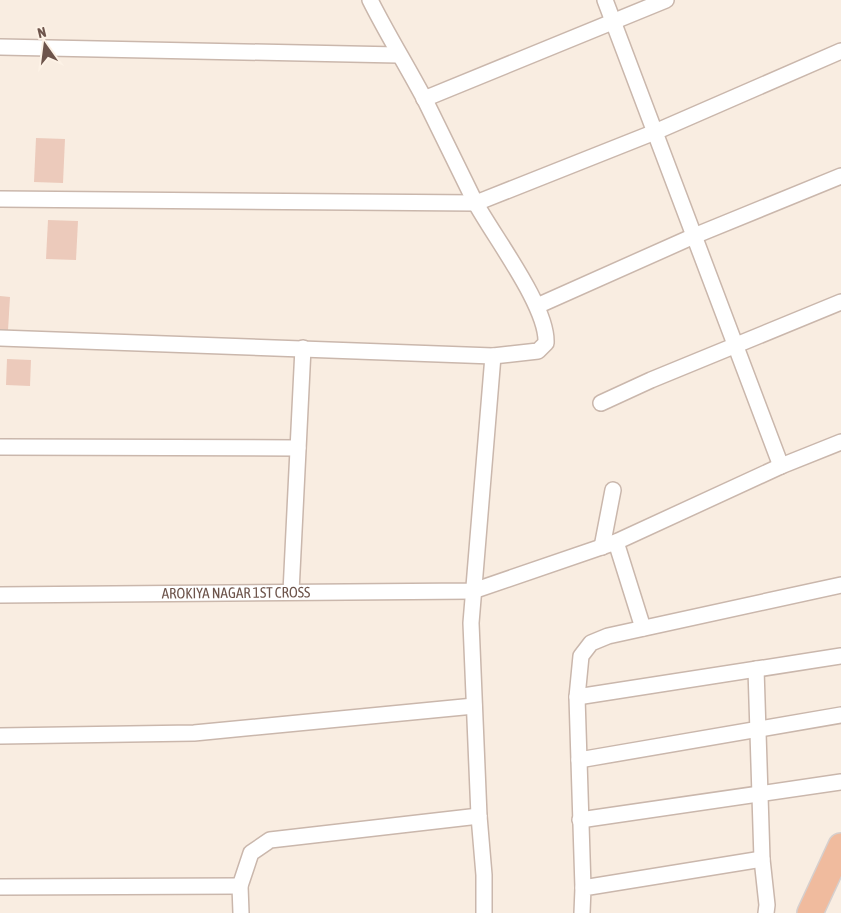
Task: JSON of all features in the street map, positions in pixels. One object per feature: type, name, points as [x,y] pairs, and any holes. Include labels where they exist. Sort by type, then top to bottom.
[{"type":"highway","points":[[810,913],[841,846]]},
{"type":"street","points":[[0,338],[493,356],[538,351],[546,343],[547,330],[537,306],[476,204],[424,99],[398,55],[370,0]]},
{"type":"street","points":[[605,0],[782,466]]},
{"type":"street","points":[[424,99],[666,0]]},
{"type":"street","points":[[0,47],[398,55]]},
{"type":"street","points":[[0,198],[476,204],[655,132],[841,51]]},
{"type":"street","points":[[537,306],[694,236],[841,176]]},
{"type":"street","points":[[601,403],[650,380],[841,302]]},
{"type":"street","points":[[291,592],[302,348]]},
{"type":"street","points":[[484,913],[484,875],[479,816],[471,623],[493,356]]},
{"type":"street","name":"AROKIYA NAGAR 1ST CROSS","points":[[0,595],[473,591],[609,544],[782,466],[841,442]]},
{"type":"street","points":[[0,446],[298,448]]},
{"type":"street","points":[[613,490],[609,544],[643,628]]},
{"type":"street","points":[[582,913],[583,888],[577,697],[580,656],[591,643],[608,636],[841,585]]},
{"type":"street","points":[[577,697],[841,656]]},
{"type":"street","points":[[756,669],[762,860],[767,905],[766,913]]},
{"type":"street","points":[[0,736],[194,733],[474,706]]},
{"type":"street","points":[[579,760],[841,715]]},
{"type":"street","points":[[580,820],[841,782]]},
{"type":"street","points":[[241,913],[240,886],[251,853],[270,840],[479,816]]},
{"type":"street","points":[[583,888],[762,860]]},
{"type":"street","points":[[0,887],[240,886]]},
{"type":"building","points":[[36,138],[65,139],[63,183],[34,182]]},
{"type":"building","points":[[48,220],[78,221],[76,260],[46,259]]},
{"type":"building","points":[[0,296],[10,297],[8,330],[0,330]]},
{"type":"building","points":[[7,359],[31,360],[30,386],[6,385]]}]
